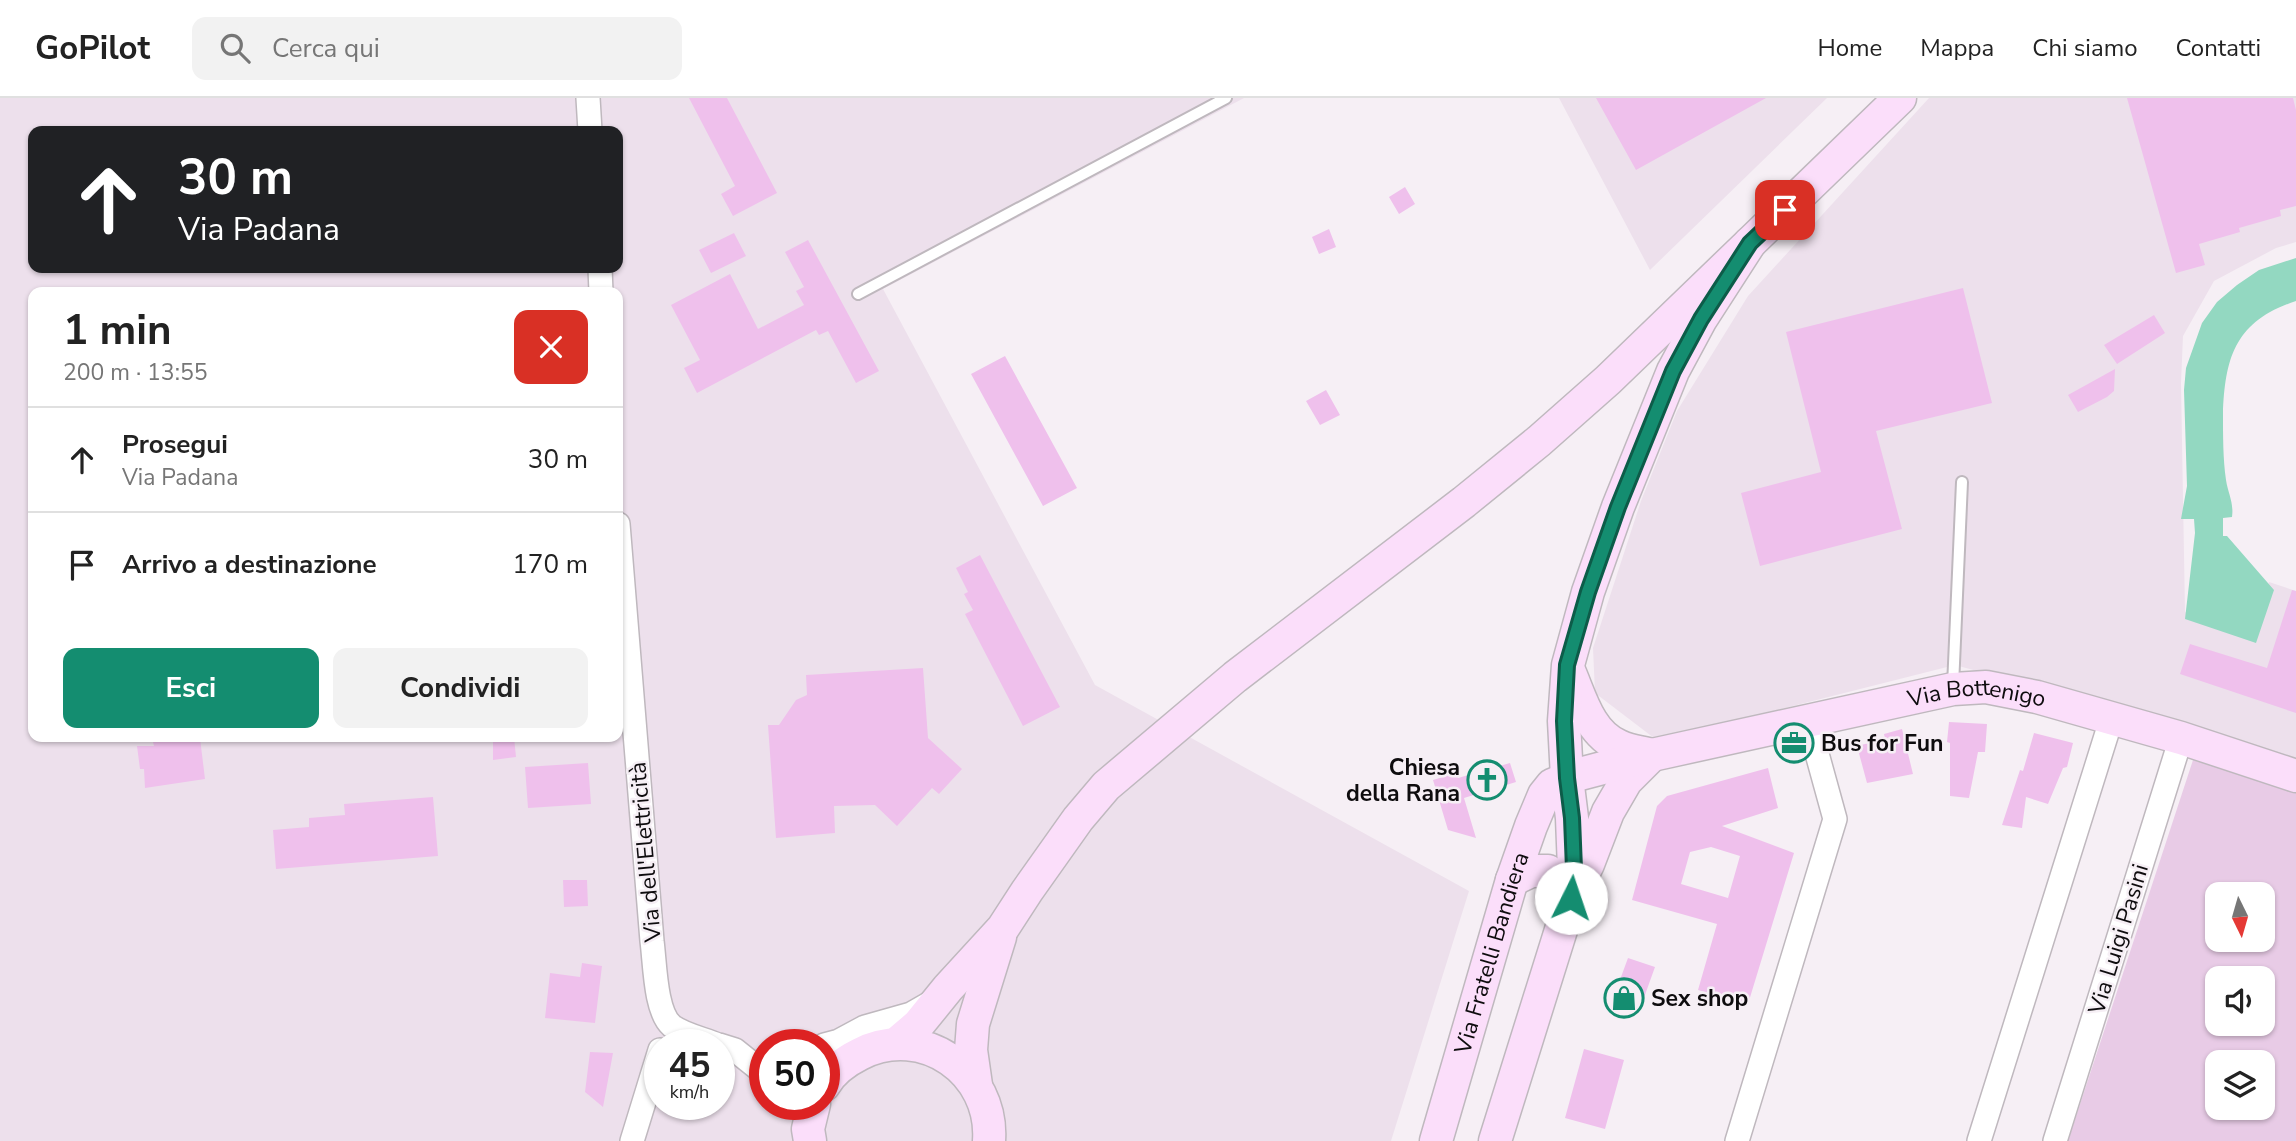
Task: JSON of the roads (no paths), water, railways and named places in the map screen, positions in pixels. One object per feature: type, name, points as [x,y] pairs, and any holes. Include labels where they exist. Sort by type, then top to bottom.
[{"type":"main road","points":[[897,1044],[918,1025],[947,988],[1003,928],[1078,819],[1106,786],[1234,677],[1464,502],[1539,441],[1608,380],[1900,98]]},
{"type":"main road","points":[[1571,898],[1574,869],[1572,818],[1564,721],[1567,665],[1588,592],[1614,519],[1673,371],[1701,319],[1750,243]]},
{"type":"main road","points":[[1495,1141],[1571,898],[1588,864],[1608,812],[1626,781],[1651,755],[1617,746],[1597,730],[1584,707],[1567,665]]},
{"type":"main road","name":"Via Bottenigo","points":[[1651,755],[1953,689],[1986,687],[2112,717],[2296,776]]},
{"type":"main road","name":"Via Fratelli Bandiera","points":[[1436,1141],[1512,880],[1544,795],[1552,785],[1567,778],[1651,755]]},
{"type":"main road","points":[[1512,880],[1539,869],[1548,871],[1558,879],[1571,898]]},
{"type":"main road","points":[[976,1085],[971,1050],[973,1024],[1003,928]]},
{"type":"main road","points":[[840,1054],[897,1044],[928,1048],[956,1063],[976,1085],[986,1105],[993,1136]]},
{"type":"street","points":[[588,98],[590,126]]},
{"type":"street","name":"Via dell'Elettricità","points":[[623,585],[652,942],[664,1029]]},
{"type":"street","points":[[1979,1141],[2112,717]]},
{"type":"street","points":[[1737,1141],[1835,819],[1808,721]]},
{"type":"street","name":"Via Luigi Pasini","points":[[2055,1141],[2180,738]]},
{"type":"street","points":[[840,1040],[865,1027],[911,1014],[941,997]]},
{"type":"street","points":[[632,1141],[644,1105]]},
{"type":"lane","points":[[858,294],[1226,98]]},
{"type":"lane","points":[[1953,689],[1962,482]]},
{"type":"place","name":"Bus for Fun","points":[[1794,743]]},
{"type":"place","name":"Chiesa della Rana","points":[[1487,780]]},
{"type":"place","name":"Sex shop","points":[[1624,998]]}]
